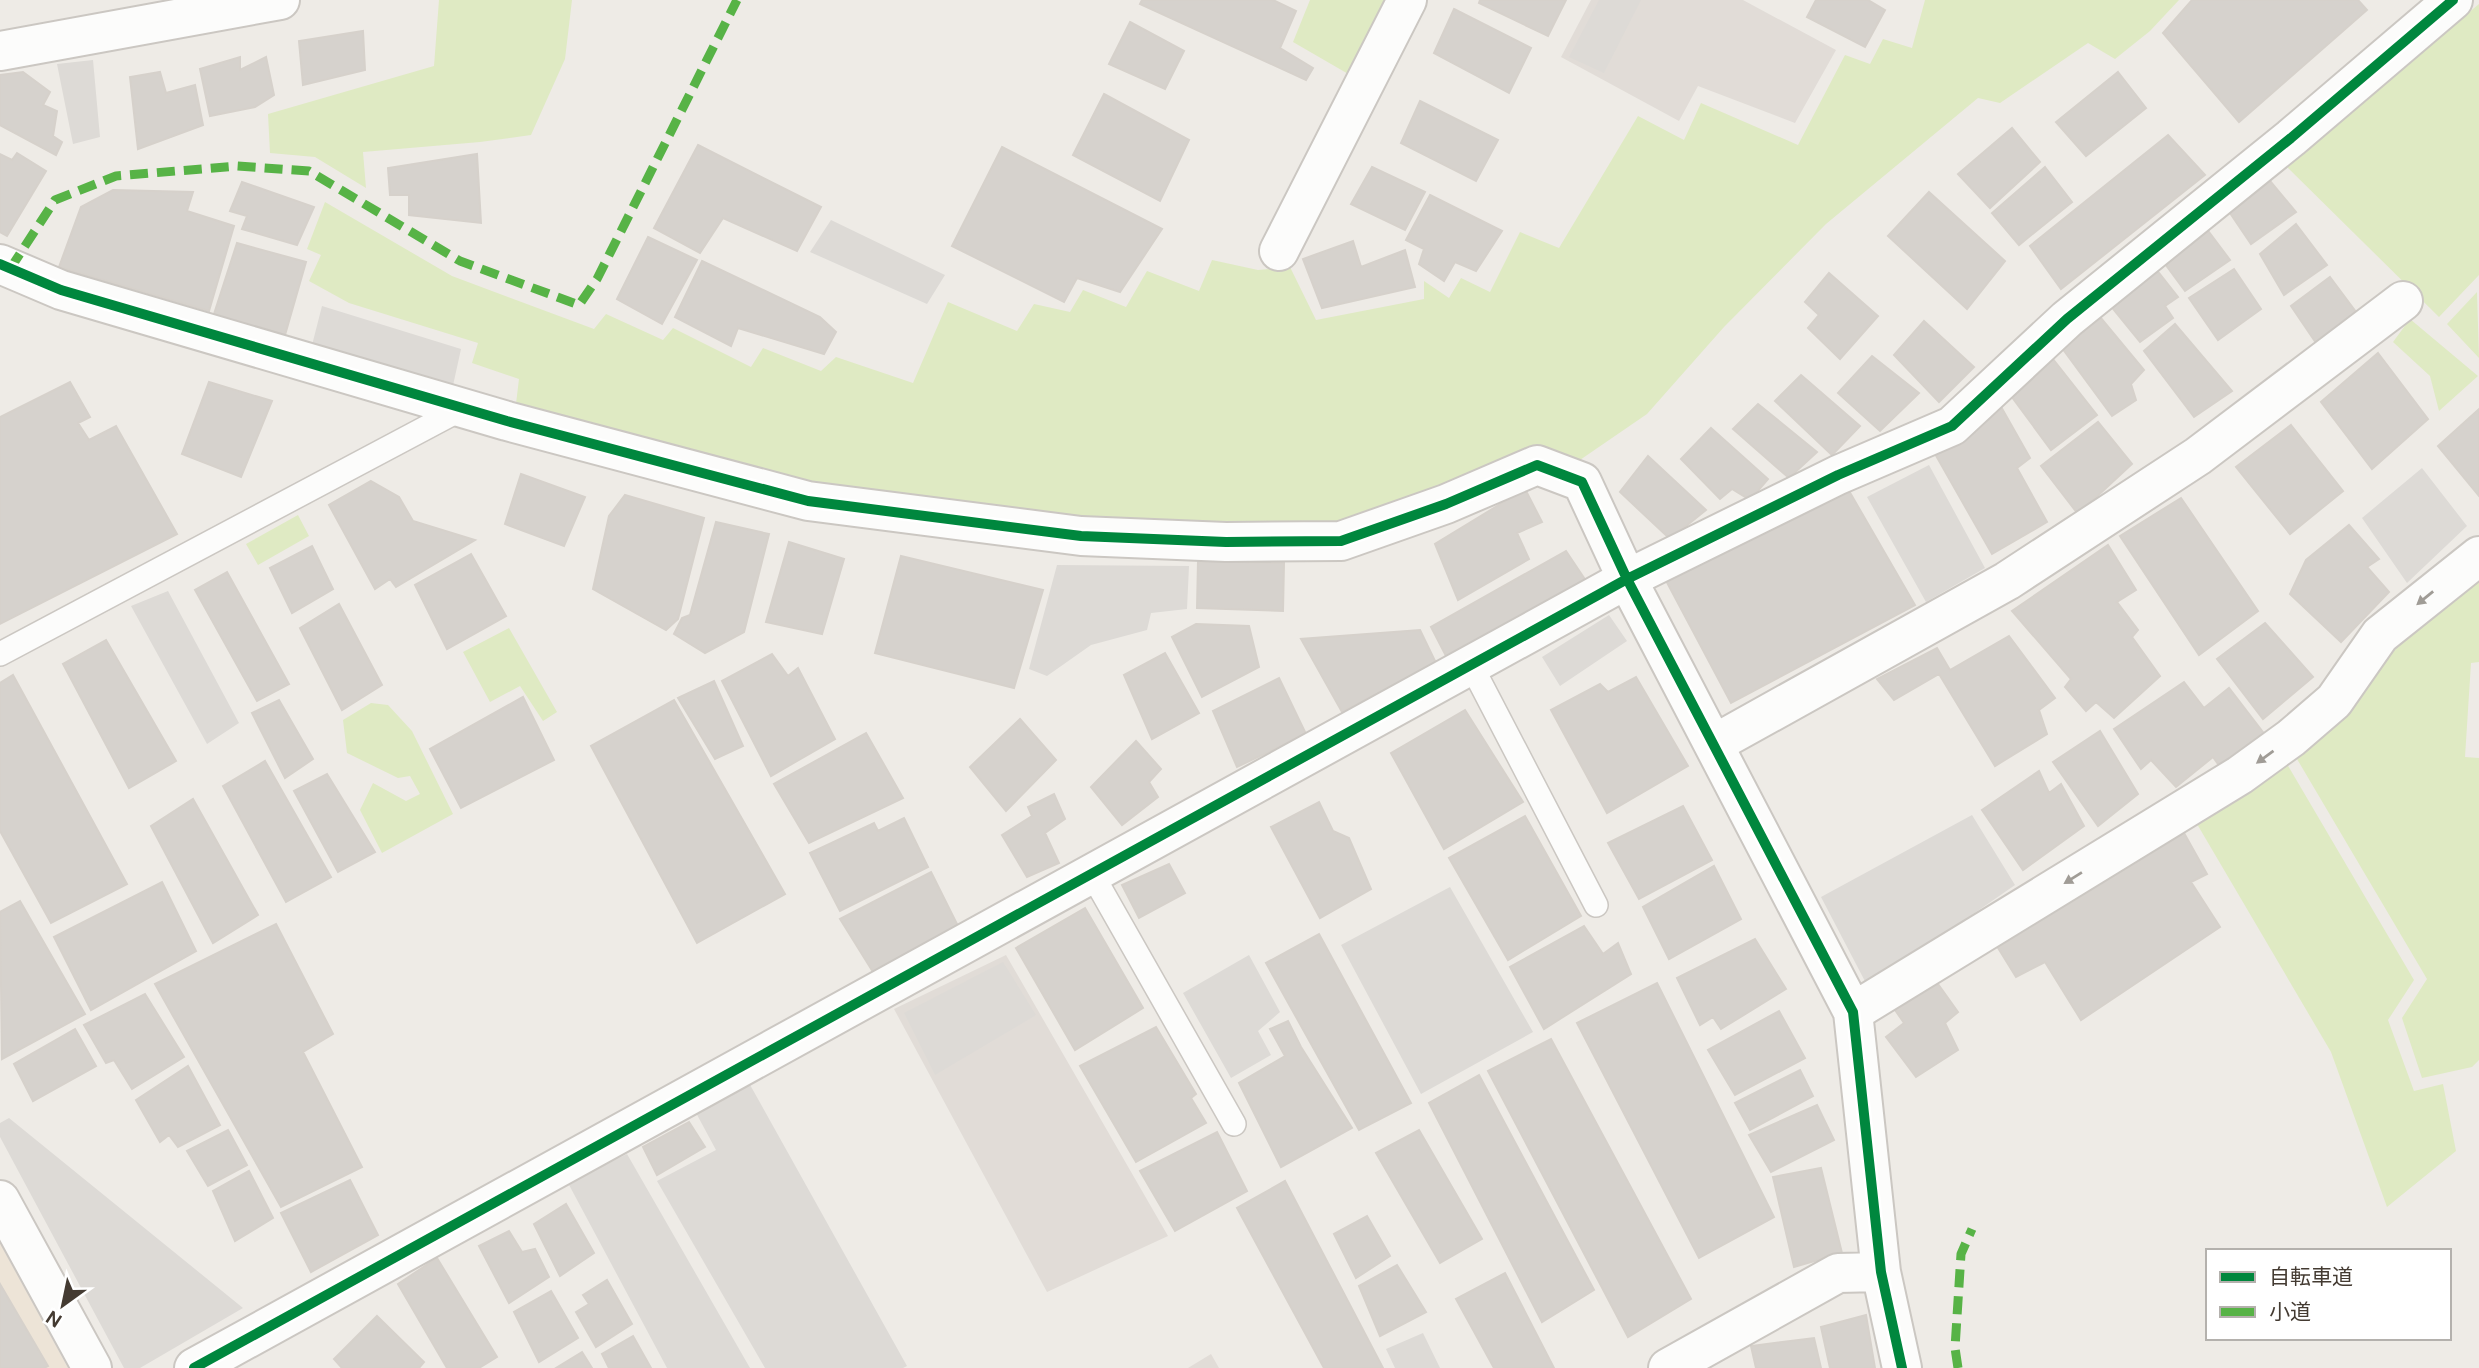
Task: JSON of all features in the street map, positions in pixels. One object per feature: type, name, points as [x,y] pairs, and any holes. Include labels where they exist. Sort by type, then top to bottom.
[{"type":"street","points":[[0,51],[279,0]]},
{"type":"street","points":[[1279,251],[1408,0]]},
{"type":"street","points":[[194,1368],[1627,579],[1838,475],[1952,426],[2067,319],[2291,138],[2453,0]]},
{"type":"street","points":[[0,264],[61,290],[463,408],[808,501],[1081,536],[1226,542],[1341,541],[1446,504],[1537,465],[1582,482],[1627,579],[1853,1013],[1881,1272],[1902,1368]]},
{"type":"street","points":[[1714,744],[2007,581],[2198,456],[2403,302]]},
{"type":"street","points":[[1853,1013],[2240,775],[2291,738],[2334,701],[2380,635],[2479,556]]},
{"type":"street","points":[[0,1200],[92,1368]]},
{"type":"street","points":[[1668,1368],[1838,1273],[1881,1272]]},
{"type":"lane","points":[[0,654],[463,408]]},
{"type":"lane","points":[[1471,665],[1596,905]]},
{"type":"lane","points":[[1091,874],[1234,1124]]},
{"type":"shaded area","points":[[1591,0],[1743,0],[1836,50],[1795,123],[1698,86],[1679,121],[1561,57]]},
{"type":"shaded area","points":[[1599,0],[1641,0],[1604,73],[1569,57]]},
{"type":"shaded area","points":[[93,60],[100,137],[73,144],[57,64]]},
{"type":"shaded area","points":[[831,220],[945,275],[927,304],[810,252]]},
{"type":"shaded area","points":[[322,306],[461,349],[452,390],[311,349]]},
{"type":"shaded area","points":[[1929,465],[1985,568],[1926,602],[1867,497]]},
{"type":"shaded area","points":[[2422,468],[2467,526],[2407,583],[2362,518]]},
{"type":"shaded area","points":[[1057,565],[1189,566],[1187,609],[1151,613],[1147,630],[1091,645],[1047,676],[1029,669]]},
{"type":"shaded area","points":[[168,591],[239,723],[207,744],[131,606]]},
{"type":"shaded area","points":[[1609,615],[1627,641],[1560,686],[1542,657]]},
{"type":"shaded area","points":[[1972,815],[2015,885],[1868,987],[1821,897]]},
{"type":"shaded area","points":[[1450,887],[1533,1032],[1421,1094],[1341,945]]},
{"type":"shaded area","points":[[1006,955],[1168,1236],[1047,1292],[894,1009]]},
{"type":"shaded area","points":[[1249,955],[1280,1012],[1258,1031],[1271,1055],[1231,1078],[1183,993]]},
{"type":"shaded area","points":[[1003,962],[1036,1015],[935,1075],[904,1013]]},
{"type":"shaded area","points":[[749,1083],[907,1366],[765,1368],[657,1181],[716,1150],[695,1111]]},
{"type":"shaded area","points":[[9,1118],[243,1308],[140,1368],[124,1368],[0,1137],[0,1123]]},
{"type":"shaded area","points":[[627,1154],[750,1368],[667,1368],[568,1183]]},
{"type":"shaded area","points":[[0,1243],[68,1368],[0,1368]]},
{"type":"shaded area","points":[[1423,1333],[1440,1368],[1395,1368],[1386,1349]]},
{"type":"shaded area","points":[[1211,1354],[1219,1368],[1188,1368]]},
{"type":"green space","points":[[439,0],[572,0],[565,59],[531,135],[363,152],[366,188],[315,157],[270,153],[268,114],[434,66]]},
{"type":"green space","points":[[1310,0],[1392,0],[1350,75],[1293,42]]},
{"type":"green space","points":[[1925,0],[2179,0],[2150,31],[2115,59],[2088,43],[2000,103],[1978,98],[1826,224],[1724,327],[1647,414],[1577,462],[1338,527],[1079,522],[789,484],[515,412],[519,379],[472,363],[478,343],[349,303],[309,281],[321,255],[307,249],[325,202],[452,276],[594,329],[606,314],[663,340],[673,328],[751,367],[763,348],[821,371],[836,357],[913,383],[948,302],[1017,331],[1034,304],[1070,312],[1083,290],[1126,307],[1147,271],[1199,291],[1212,260],[1258,270],[1290,267],[1316,320],[1424,299],[1424,281],[1449,298],[1461,278],[1490,292],[1520,232],[1559,248],[1638,116],[1684,140],[1701,103],[1798,145],[1845,55],[1870,64],[1883,39],[1912,48]]},
{"type":"green space","points":[[2479,4],[2479,275],[2439,317],[2285,165]]},
{"type":"green space","points":[[2477,292],[2479,358],[2447,324]]},
{"type":"green space","points":[[2410,319],[2478,376],[2439,411],[2430,376],[2393,342]]},
{"type":"green space","points":[[298,515],[309,536],[258,565],[246,544]]},
{"type":"green space","points":[[2479,574],[2479,662],[2471,663],[2465,757],[2479,758],[2479,1060],[2472,1067],[2422,1078],[2402,1018],[2427,979],[2297,759],[2420,622]]},
{"type":"green space","points":[[509,628],[557,712],[543,721],[520,686],[490,702],[463,652]]},
{"type":"green space","points":[[371,703],[388,705],[412,731],[453,814],[382,853],[360,810],[373,783],[406,801],[420,794],[410,776],[398,778],[347,753],[343,720]]},
{"type":"green space","points":[[2287,764],[2414,980],[2388,1020],[2414,1091],[2443,1084],[2456,1151],[2387,1207],[2331,1052],[2197,824]]},
{"type":"building","points":[[1142,0],[1273,0],[1296,11],[1280,48],[1313,68],[1306,80],[1140,4]]},
{"type":"building","points":[[1480,0],[1566,0],[1548,36],[1479,3]]},
{"type":"building","points":[[1816,0],[1868,0],[1885,10],[1865,47],[1807,17]]},
{"type":"building","points":[[2192,0],[2358,0],[2367,10],[2239,122],[2163,33]]},
{"type":"building","points":[[1454,9],[1531,48],[1509,93],[1434,53]]},
{"type":"building","points":[[1130,22],[1184,51],[1165,89],[1109,64]]},
{"type":"building","points":[[363,31],[365,70],[303,85],[299,41]]},
{"type":"building","points":[[240,57],[240,70],[266,57],[274,95],[255,107],[210,116],[200,69]]},
{"type":"building","points":[[23,72],[50,92],[43,105],[57,111],[53,136],[62,142],[56,155],[0,125],[0,75]]},
{"type":"building","points":[[160,72],[166,93],[195,85],[203,125],[138,149],[130,77]]},
{"type":"building","points":[[2118,72],[2146,108],[2086,156],[2056,122]]},
{"type":"building","points":[[1104,94],[1189,140],[1160,201],[1073,155]]},
{"type":"building","points":[[1420,101],[1498,140],[1476,181],[1401,143]]},
{"type":"building","points":[[2012,128],[2040,162],[1990,208],[1958,174]]},
{"type":"building","points":[[2168,135],[2205,175],[2061,289],[2030,246]]},
{"type":"building","points":[[698,145],[821,207],[797,251],[723,218],[700,253],[654,228]]},
{"type":"building","points":[[1002,147],[1162,229],[1120,292],[1077,278],[1064,302],[952,246]]},
{"type":"building","points":[[17,153],[46,171],[7,236],[0,232],[0,154],[12,160]]},
{"type":"building","points":[[477,154],[481,223],[409,215],[409,195],[390,195],[388,168]]},
{"type":"building","points":[[1372,167],[1425,192],[1405,230],[1351,204]]},
{"type":"building","points":[[2045,167],[2072,202],[2019,245],[1992,213]]},
{"type":"building","points":[[2265,175],[2296,212],[2251,244],[2222,201]]},
{"type":"building","points":[[242,182],[314,207],[297,245],[242,229],[247,216],[230,211]]},
{"type":"building","points":[[113,190],[193,192],[187,211],[234,226],[209,311],[59,267],[81,207]]},
{"type":"building","points":[[1929,192],[2005,261],[1967,309],[1888,236]]},
{"type":"building","points":[[1430,195],[1502,231],[1476,271],[1455,262],[1444,281],[1419,264],[1424,249],[1406,240]]},
{"type":"building","points":[[2203,224],[2230,260],[2185,291],[2157,253]]},
{"type":"building","points":[[2296,224],[2327,265],[2284,295],[2260,254]]},
{"type":"building","points":[[648,237],[697,260],[662,324],[617,299]]},
{"type":"building","points":[[1353,241],[1361,267],[1405,250],[1415,287],[1322,308],[1303,259]]},
{"type":"building","points":[[237,243],[306,262],[285,335],[214,314]]},
{"type":"building","points":[[702,261],[820,317],[836,332],[824,354],[738,328],[731,346],[675,317]]},
{"type":"building","points":[[2152,264],[2178,297],[2165,306],[2173,318],[2140,342],[2105,299]]},
{"type":"building","points":[[2234,269],[2261,309],[2218,340],[2189,298]]},
{"type":"building","points":[[1829,273],[1878,316],[1840,359],[1808,328],[1819,315],[1805,302]]},
{"type":"building","points":[[2330,277],[2359,316],[2316,343],[2291,306]]},
{"type":"building","points":[[2100,317],[2144,370],[2131,384],[2136,400],[2112,416],[2062,348]]},
{"type":"building","points":[[1924,321],[1974,367],[1939,402],[1894,355]]},
{"type":"building","points":[[2175,324],[2232,391],[2194,417],[2144,351]]},
{"type":"building","points":[[2378,353],[2428,419],[2372,469],[2321,402]]},
{"type":"building","points":[[2049,354],[2097,415],[2051,450],[2009,393]]},
{"type":"building","points":[[1872,356],[1919,393],[1880,431],[1838,393]]},
{"type":"building","points":[[1801,375],[1860,426],[1832,455],[1775,401]]},
{"type":"building","points":[[70,382],[90,417],[78,423],[89,440],[116,426],[177,534],[0,624],[0,417]]},
{"type":"building","points":[[209,382],[272,401],[241,477],[182,454]]},
{"type":"building","points":[[1758,404],[1817,452],[1789,478],[1733,429]]},
{"type":"building","points":[[2000,405],[2030,458],[2017,468],[2047,522],[1992,554],[1934,452]]},
{"type":"building","points":[[2479,409],[2479,496],[2438,446]]},
{"type":"building","points":[[2098,422],[2132,464],[2078,514],[2041,466]]},
{"type":"building","points":[[2291,425],[2343,491],[2290,534],[2236,467]]},
{"type":"building","points":[[1711,428],[1768,479],[1750,500],[1732,489],[1720,499],[1681,459]]},
{"type":"building","points":[[1648,456],[1706,510],[1670,539],[1620,492]]},
{"type":"building","points":[[521,474],[585,497],[564,546],[505,524]]},
{"type":"building","points":[[371,481],[399,497],[413,521],[475,540],[396,587],[390,579],[375,589],[329,505]]},
{"type":"building","points":[[1845,484],[1915,605],[1731,703],[1663,575]]},
{"type":"building","points":[[1525,489],[1542,522],[1517,533],[1529,559],[1458,600],[1435,544]]},
{"type":"building","points":[[625,495],[704,518],[678,619],[666,630],[593,589],[609,516]]},
{"type":"building","points":[[2181,498],[2258,611],[2199,655],[2120,536]]},
{"type":"building","points":[[716,522],[769,534],[744,632],[705,653],[674,634],[682,618],[690,615]]},
{"type":"building","points":[[2349,525],[2379,559],[2367,567],[2389,592],[2341,642],[2290,594],[2306,560]]},
{"type":"building","points":[[789,542],[844,559],[822,634],[766,622]]},
{"type":"building","points":[[2108,545],[2136,590],[2117,602],[2138,630],[2132,637],[2160,676],[2114,718],[2096,702],[2086,711],[2065,687],[2071,679],[2012,611]]},
{"type":"building","points":[[312,546],[333,589],[292,613],[270,568]]},
{"type":"building","points":[[1566,551],[1586,581],[1447,658],[1431,627]]},
{"type":"building","points":[[471,554],[506,616],[447,649],[415,585]]},
{"type":"building","points":[[901,556],[1043,590],[1014,688],[875,653]]},
{"type":"building","points":[[1198,561],[1284,563],[1283,611],[1197,608]]},
{"type":"building","points":[[227,572],[289,684],[257,701],[195,590]]},
{"type":"building","points":[[339,604],[382,685],[342,710],[300,628]]},
{"type":"building","points":[[2265,623],[2313,677],[2263,719],[2217,659]]},
{"type":"building","points":[[1196,624],[1249,626],[1259,667],[1202,697],[1172,637]]},
{"type":"building","points":[[1420,630],[1436,663],[1342,712],[1301,639]]},
{"type":"building","points":[[2009,636],[2055,698],[2039,710],[2047,734],[1995,766],[1939,674],[1894,700],[1877,679],[1937,648],[1950,670]]},
{"type":"building","points":[[106,640],[176,761],[129,788],[63,664]]},
{"type":"building","points":[[1165,653],[1199,713],[1152,739],[1124,675]]},
{"type":"building","points":[[772,654],[788,676],[798,668],[835,739],[771,776],[722,681]]},
{"type":"building","points":[[13,675],[127,884],[51,923],[0,831],[0,683]]},
{"type":"building","points":[[1636,677],[1688,766],[1607,813],[1551,710],[1600,684],[1608,692]]},
{"type":"building","points":[[1279,678],[1306,734],[1237,767],[1213,711]]},
{"type":"building","points":[[714,681],[743,746],[715,759],[678,698]]},
{"type":"building","points":[[2184,682],[2204,708],[2229,688],[2269,740],[2223,771],[2213,757],[2176,787],[2151,760],[2141,769],[2114,729]]},
{"type":"building","points":[[523,697],[554,760],[461,808],[430,749]]},
{"type":"building","points":[[279,700],[313,759],[285,778],[252,713]]},
{"type":"building","points":[[674,700],[785,894],[697,943],[591,746]]},
{"type":"building","points":[[1465,710],[1523,802],[1444,849],[1391,753]]},
{"type":"building","points":[[1020,719],[1056,760],[1006,811],[970,767]]},
{"type":"building","points":[[2100,731],[2138,794],[2098,826],[2053,762]]},
{"type":"building","points":[[866,733],[903,798],[809,843],[774,784]]},
{"type":"building","points":[[1136,741],[1161,769],[1149,782],[1158,797],[1122,825],[1091,787]]},
{"type":"building","points":[[265,761],[331,877],[286,902],[223,786]]},
{"type":"building","points":[[2039,771],[2049,793],[2061,784],[2084,826],[2023,870],[1982,810]]},
{"type":"building","points":[[327,774],[375,852],[338,872],[294,791]]},
{"type":"building","points":[[1054,794],[1065,819],[1045,833],[1059,863],[1027,877],[1002,835],[1032,816],[1028,807]]},
{"type":"building","points":[[193,799],[258,915],[213,943],[151,826]]},
{"type":"building","points":[[1319,802],[1333,831],[1349,838],[1371,889],[1320,918],[1271,827]]},
{"type":"building","points":[[1683,806],[1712,860],[1639,899],[1608,843]]},
{"type":"building","points":[[1525,816],[1581,916],[1508,960],[1449,858]]},
{"type":"building","points":[[904,818],[928,867],[840,911],[810,853],[874,823],[878,831]]},
{"type":"building","points":[[2184,833],[2207,874],[2191,882],[2220,927],[2081,1020],[2045,962],[2016,977],[1992,938]]},
{"type":"building","points":[[1169,864],[1185,893],[1139,918],[1122,885]]},
{"type":"building","points":[[1714,866],[1741,919],[1669,959],[1643,907]]},
{"type":"building","points":[[931,872],[958,926],[873,972],[840,919]]},
{"type":"building","points":[[162,882],[196,951],[91,1010],[54,937]]},
{"type":"building","points":[[20,901],[85,1014],[2,1059],[0,912]]},
{"type":"building","points":[[1085,908],[1143,1008],[1075,1050],[1016,948]]},
{"type":"building","points":[[276,924],[333,1034],[303,1052],[362,1167],[281,1207],[155,984]]},
{"type":"building","points":[[1584,926],[1603,954],[1618,943],[1631,974],[1544,1029],[1510,967]]},
{"type":"building","points":[[1319,934],[1411,1103],[1359,1130],[1266,963]]},
{"type":"building","points":[[1755,939],[1786,989],[1721,1029],[1713,1017],[1700,1025],[1677,978]]},
{"type":"building","points":[[1933,977],[1958,1012],[1945,1023],[1958,1050],[1916,1077],[1886,1037],[1904,1023],[1891,1004]]},
{"type":"building","points":[[1657,983],[1774,1217],[1699,1258],[1577,1023]]},
{"type":"building","points":[[145,994],[184,1057],[132,1089],[114,1060],[106,1063],[84,1025]]},
{"type":"building","points":[[1779,1011],[1805,1058],[1735,1095],[1708,1050]]},
{"type":"building","points":[[1288,1021],[1301,1047],[1352,1128],[1281,1167],[1239,1083],[1285,1056],[1270,1029]]},
{"type":"building","points":[[1156,1027],[1196,1094],[1191,1098],[1206,1123],[1136,1162],[1080,1066]]},
{"type":"building","points":[[75,1029],[96,1066],[33,1101],[14,1064]]},
{"type":"building","points":[[1551,1039],[1691,1299],[1628,1337],[1488,1071]]},
{"type":"building","points":[[188,1066],[220,1125],[178,1147],[169,1135],[160,1142],[136,1100]]},
{"type":"building","points":[[1800,1070],[1813,1096],[1750,1130],[1735,1103]]},
{"type":"building","points":[[1479,1075],[1594,1290],[1542,1322],[1429,1103]]},
{"type":"building","points":[[1817,1105],[1834,1140],[1771,1172],[1749,1135]]},
{"type":"building","points":[[689,1122],[705,1147],[657,1175],[643,1147]]},
{"type":"building","points":[[228,1130],[247,1165],[208,1186],[187,1151]]},
{"type":"building","points":[[1419,1130],[1482,1239],[1440,1263],[1376,1153]]},
{"type":"building","points":[[1217,1132],[1247,1191],[1175,1231],[1140,1171]]},
{"type":"building","points":[[1821,1168],[1842,1253],[1794,1267],[1773,1177]]},
{"type":"building","points":[[249,1171],[273,1218],[235,1241],[213,1191]]},
{"type":"building","points":[[350,1180],[378,1235],[311,1272],[281,1213]]},
{"type":"building","points":[[1285,1181],[1383,1368],[1324,1368],[1237,1208]]},
{"type":"building","points":[[566,1204],[594,1253],[560,1276],[534,1224]]},
{"type":"building","points":[[1367,1216],[1390,1256],[1356,1278],[1334,1234]]},
{"type":"building","points":[[509,1231],[522,1252],[535,1249],[549,1277],[509,1303],[479,1246]]},
{"type":"building","points":[[437,1258],[497,1357],[479,1368],[447,1368],[398,1284]]},
{"type":"building","points":[[1397,1265],[1426,1312],[1380,1336],[1359,1286]]},
{"type":"building","points":[[1505,1273],[1554,1368],[1494,1368],[1456,1299]]},
{"type":"building","points":[[607,1280],[632,1324],[596,1347],[576,1312],[589,1304],[583,1295]]},
{"type":"building","points":[[0,1284],[48,1366],[0,1368]]},
{"type":"building","points":[[551,1291],[578,1338],[539,1362],[514,1312]]},
{"type":"building","points":[[1866,1315],[1875,1368],[1830,1368],[1821,1327]]},
{"type":"building","points":[[377,1316],[424,1362],[419,1368],[342,1368],[334,1359]]},
{"type":"building","points":[[633,1336],[651,1368],[609,1368],[602,1354]]},
{"type":"building","points":[[1814,1338],[1821,1368],[1756,1368],[1751,1346]]},
{"type":"building","points":[[582,1352],[592,1368],[556,1368]]},
{"type":"marked path","points":[[10,269],[55,200],[116,176],[237,166],[309,171],[460,261],[579,305],[597,279],[737,0]]},
{"type":"marked path","points":[[1958,1368],[1955,1348],[1961,1254],[1972,1229]]},
{"type":"cycle path","points":[[0,264],[61,290],[507,421],[808,501],[1081,536],[1226,542],[1341,541],[1446,504],[1537,465],[1582,482],[1627,579],[1838,475],[1952,426],[2067,319],[2291,138],[2453,0]]},
{"type":"cycle path","points":[[194,1368],[1627,579],[1853,1012],[1881,1272],[1902,1368]]}]
